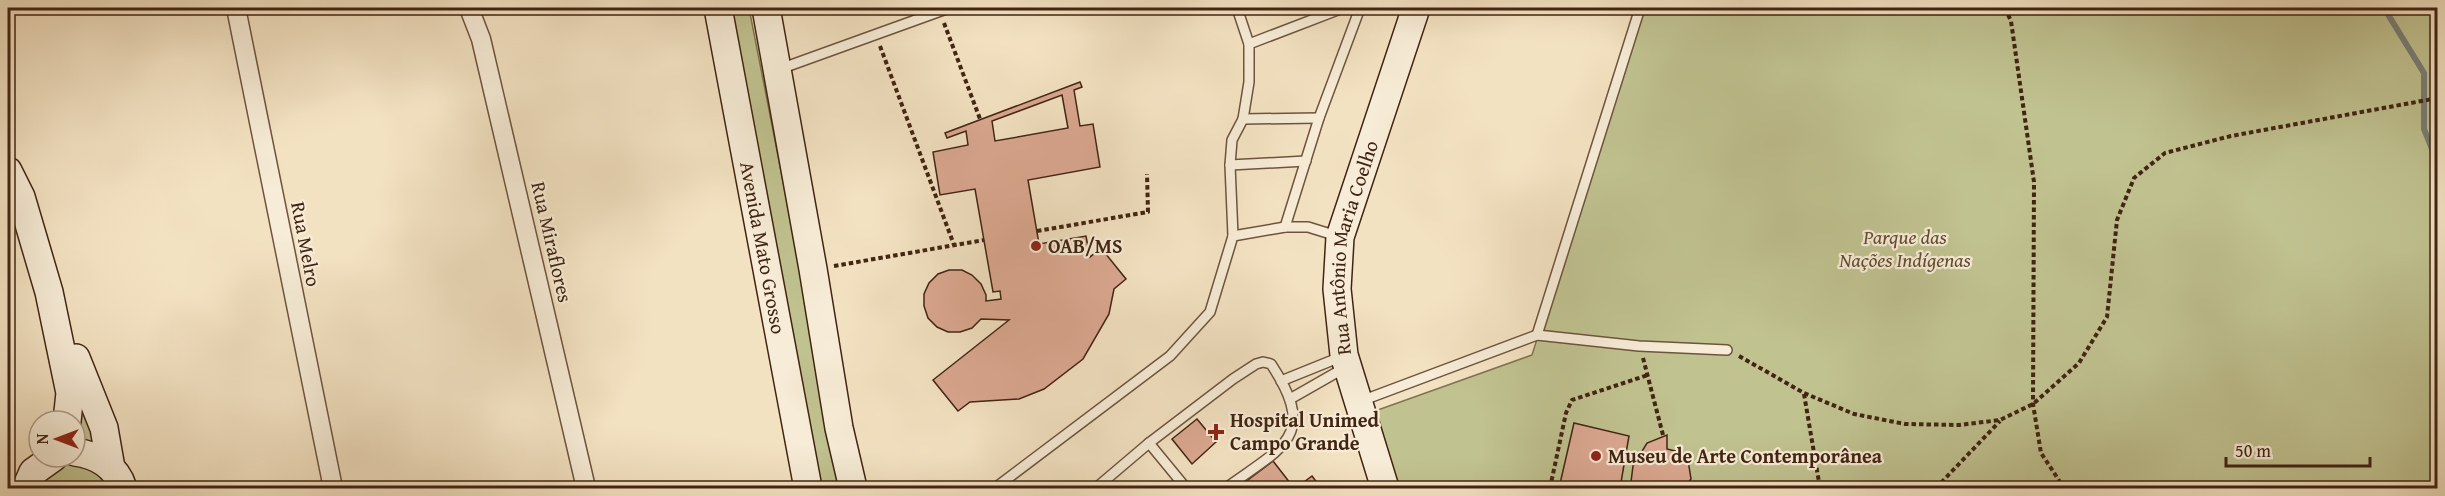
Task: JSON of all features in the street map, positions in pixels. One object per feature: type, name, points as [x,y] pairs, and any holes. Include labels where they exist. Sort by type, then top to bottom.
[{"type":"main road","name":"Avenida Mato Grosso","points":[[718,8],[808,489]]},
{"type":"main road","points":[[766,8],[839,428],[853,489]]},
{"type":"main road","name":"Rua Antônio Maria Coelho","points":[[1385,489],[1345,361],[1337,289],[1340,237],[1416,8]]},
{"type":"main road","points":[[8,171],[21,197],[49,292],[70,393],[69,409]]},
{"type":"main road","points":[[49,292],[104,428],[117,478]]},
{"type":"main road","points":[[791,396],[804,395],[816,399],[826,406],[839,428]]},
{"type":"main road","points":[[87,455],[95,457],[117,478]]},
{"type":"street","name":"Rua Melro","points":[[236,8],[333,489]]},
{"type":"street","name":"Rua Miraflores","points":[[469,8],[481,39],[586,489]]},
{"type":"lane","points":[[995,489],[1170,356],[1210,312],[1233,236],[1230,165],[1232,140],[1243,119],[1249,82],[1249,44],[1238,8]]},
{"type":"lane","points":[[1249,44],[1343,8]]},
{"type":"lane","points":[[1285,227],[1319,118],[1360,8]]},
{"type":"lane","points":[[1537,335],[1640,8]]},
{"type":"lane","points":[[777,69],[945,9]]},
{"type":"lane","points":[[1243,119],[1319,118]]},
{"type":"lane","points":[[1230,165],[1306,161]]},
{"type":"lane","points":[[1233,236],[1285,227],[1308,227],[1340,237]]},
{"type":"lane","points":[[1357,403],[1537,335],[1639,346],[1727,350]]},
{"type":"lane","points":[[1281,381],[1345,361]]},
{"type":"lane","points":[[1290,399],[1345,361]]},
{"type":"lane","points":[[1096,489],[1149,443],[1256,364],[1263,362],[1271,364],[1290,399],[1294,429],[1284,445],[1226,489]]},
{"type":"lane","points":[[1149,443],[1184,488]]},
{"type":"path","points":[[2005,8],[2011,21],[2034,182],[2033,404],[2041,453],[2064,489]]},
{"type":"path","points":[[945,9],[980,119]]},
{"type":"path","points":[[876,35],[954,245]]},
{"type":"path","points":[[1727,350],[1804,393],[1854,414],[1905,424],[1959,425],[2000,420],[2033,404],[2079,363],[2107,318],[2117,220],[2134,178],[2165,153],[2231,136],[2438,98]]},
{"type":"path","points":[[1037,231],[1148,212],[1148,174]]},
{"type":"path","points":[[813,269],[984,240]]},
{"type":"path","points":[[1639,346],[1663,435]]},
{"type":"path","points":[[1550,489],[1566,413],[1572,400],[1648,375]]},
{"type":"path","points":[[1804,393],[1820,489]]},
{"type":"path","points":[[1936,489],[2000,420]]},
{"type":"green space","points":[[723,8],[749,8],[843,488],[816,488]]},
{"type":"green space","name":"Parque das Nações Indígenas","points":[[1642,8],[2437,8],[2437,488],[1395,488],[1375,411],[1532,355]]},
{"type":"green space","points":[[73,396],[84,409],[74,409]]},
{"type":"green space","points":[[87,412],[102,429],[107,451],[87,447]]},
{"type":"green space","points":[[87,467],[100,477],[106,488],[32,488],[57,469],[87,469]]},
{"type":"building","name":"OAB/MS","points":[[1080,82],[1082,87],[1074,90],[1080,126],[1093,124],[1100,167],[1028,180],[1039,244],[1086,236],[1090,257],[1101,248],[1126,279],[1114,289],[1109,314],[1083,359],[1044,389],[1019,399],[970,402],[958,411],[933,380],[1009,320],[981,319],[972,328],[960,332],[948,332],[937,327],[928,318],[924,306],[924,294],[929,283],[938,274],[949,270],[962,270],[972,275],[981,284],[986,301],[1001,299],[1000,291],[993,292],[975,189],[940,195],[933,152],[968,145],[966,131],[947,138],[945,133]],"holes":[[[1062,95],[1068,128],[995,141],[992,121]]]},
{"type":"building","points":[[1197,419],[1216,442],[1192,464],[1172,439]]},
{"type":"building","name":"Museu de Arte Contemporânea","points":[[1574,423],[1629,436],[1620,488],[1559,488]]},
{"type":"building","points":[[1667,435],[1667,449],[1683,453],[1688,460],[1691,479],[1684,488],[1620,488],[1631,482],[1633,466],[1647,443]]},
{"type":"building","points":[[1273,461],[1294,488],[1248,488],[1244,483]]},
{"type":"building","points":[[1312,476],[1321,488],[1296,488]]},
{"type":"waterway","points":[[2384,8],[2424,73],[2424,129],[2438,164]]},
{"type":"place","name":"OAB/MS","points":[[1036,246]]},
{"type":"place","name":"Hospital Unimed Campo Grande","points":[[1216,432]]},
{"type":"place","name":"Museu de Arte Contemporânea","points":[[1596,456]]}]
